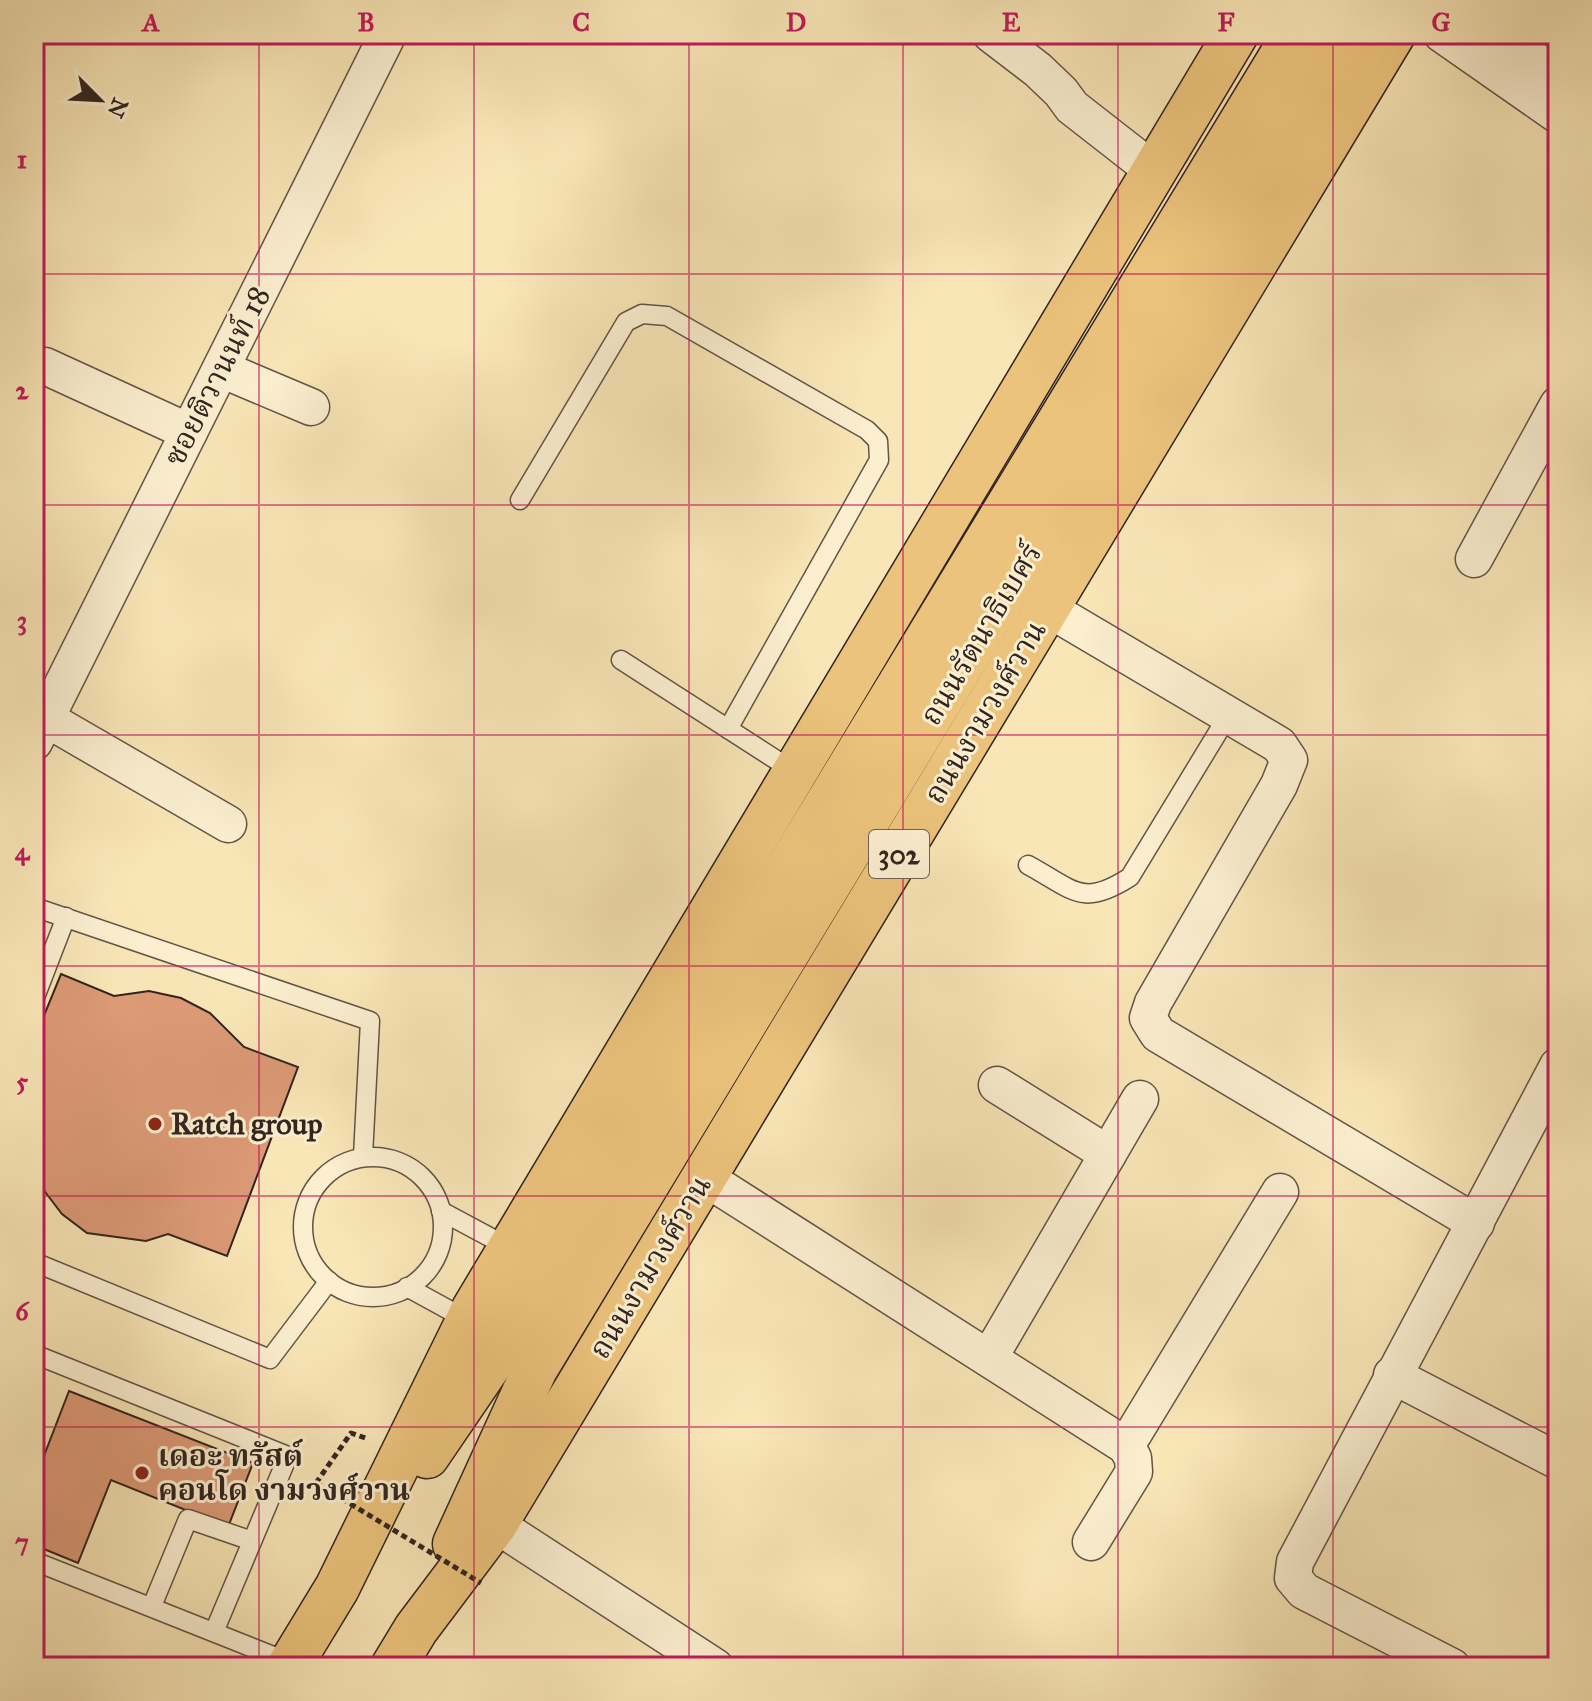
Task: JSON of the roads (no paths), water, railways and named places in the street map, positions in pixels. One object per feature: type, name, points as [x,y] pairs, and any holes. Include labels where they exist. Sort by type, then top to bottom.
[{"type":"main road","points":[[290,1665],[337,1588],[469,1321],[510,1248],[1236,34]]},
{"type":"main road","name":"ถนนรัตนาธิเบศร์","points":[[337,1588],[506,1340],[580,1211],[1295,34]]},
{"type":"main road","name":"ถนนรัตนาธิเบศร์","points":[[617,1233],[1344,34]]},
{"type":"main road","name":"ถนนงามวงศ์วาน","points":[[393,1667],[416,1629],[495,1524],[1393,34]]},
{"type":"main road","name":"ถนนงามวงศ์วาน","points":[[416,1629],[535,1369],[617,1233]]},
{"type":"street","name":"ซอยติวานนท์ 18","points":[[38,723],[189,432],[388,34]]},
{"type":"street","points":[[991,34],[1038,70],[1072,107],[1154,171]]},
{"type":"street","points":[[1442,34],[1558,115]]},
{"type":"street","points":[[1499,34],[1558,77]]},
{"type":"street","points":[[45,366],[189,432]]},
{"type":"street","points":[[221,369],[311,407]]},
{"type":"street","points":[[1474,559],[1558,405]]},
{"type":"street","points":[[1047,608],[1279,745],[1289,760],[1279,785],[1153,1003],[1148,1018],[1158,1034],[1476,1223]]},
{"type":"street","points":[[38,723],[228,824]]},
{"type":"street","points":[[1452,1667],[1304,1591],[1293,1578],[1295,1562],[1558,1066]]},
{"type":"street","points":[[997,1085],[1108,1154]]},
{"type":"street","points":[[989,1358],[1140,1099]]},
{"type":"street","points":[[704,1177],[1126,1446],[1133,1458],[1134,1472],[1091,1542]]},
{"type":"street","points":[[1126,1446],[1280,1192]]},
{"type":"street","points":[[1392,1375],[1558,1461]]},
{"type":"street","points":[[495,1524],[715,1667]]},
{"type":"lane","points":[[520,500],[626,322],[642,314],[667,316],[867,430],[878,441],[879,460],[728,729]]},
{"type":"lane","points":[[34,597],[34,619]]},
{"type":"lane","points":[[621,660],[795,772]]},
{"type":"lane","points":[[1028,865],[1085,895],[1106,892],[1130,877],[1229,714]]},
{"type":"lane","points":[[34,907],[370,1021],[363,1156]]},
{"type":"lane","points":[[34,1000],[66,917]]},
{"type":"lane","points":[[363,1156],[387,1157],[409,1165],[426,1179],[439,1199],[444,1223],[441,1246],[431,1267],[415,1283],[394,1294],[371,1298],[348,1293],[329,1281],[313,1264],[304,1243],[303,1220],[309,1197],[322,1178],[341,1163],[363,1156]]},
{"type":"lane","points":[[441,1211],[510,1248]]},
{"type":"lane","points":[[34,1262],[270,1359],[329,1281]]},
{"type":"lane","points":[[407,1287],[469,1321]]},
{"type":"lane","points":[[34,1354],[288,1456],[214,1632]]},
{"type":"lane","points":[[152,1606],[188,1519],[252,1541]]},
{"type":"lane","points":[[34,1561],[152,1606],[290,1665]]},
{"type":"place","name":"Ratch group","points":[[155,1124]]},
{"type":"place","name":"เดอะ ทรัสต์ คอนโด งามวงศ์วาน","points":[[142,1473]]}]
